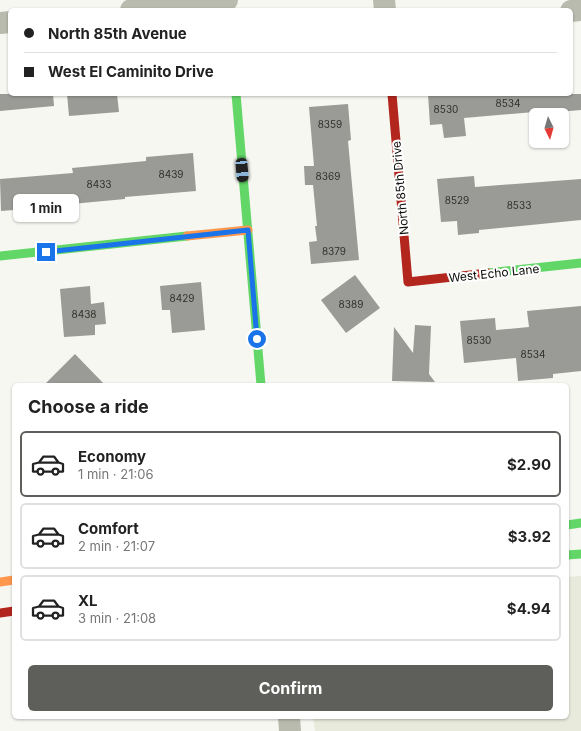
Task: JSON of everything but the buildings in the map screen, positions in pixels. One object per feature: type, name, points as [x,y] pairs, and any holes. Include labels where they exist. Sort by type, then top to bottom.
[{"type":"street","points":[[150,8],[227,0]]},
{"type":"street","points":[[236,96],[261,383]]},
{"type":"street","name":"North 85th Drive","points":[[392,96],[408,282]]},
{"type":"street","points":[[0,256],[248,230]]},
{"type":"street","name":"West Echo Lane","points":[[408,282],[581,263]]},
{"type":"street","points":[[569,525],[581,523]]},
{"type":"street","points":[[569,555],[581,554]]},
{"type":"street","points":[[0,582],[12,580]]},
{"type":"street","points":[[0,613],[12,611]]},
{"type":"street","points":[[289,719],[290,731]]},
{"type":"shaded area","points":[[581,576],[581,731],[315,731],[313,719],[569,719],[569,577]]},
{"type":"traffic: fast","points":[[236,96],[261,383]]},
{"type":"traffic: fast","points":[[0,256],[187,236]]},
{"type":"traffic: fast","points":[[488,273],[581,263]]},
{"type":"traffic: fast","points":[[569,525],[581,523]]},
{"type":"traffic: fast","points":[[569,555],[581,554]]},
{"type":"traffic: slow","points":[[187,236],[248,230]]},
{"type":"traffic: slow","points":[[0,582],[12,580]]},
{"type":"traffic: jam","points":[[392,96],[408,282],[488,273]]},
{"type":"traffic: jam","points":[[0,613],[12,611]]},
{"type":"route","points":[[46,252],[248,230],[257,339]]}]
